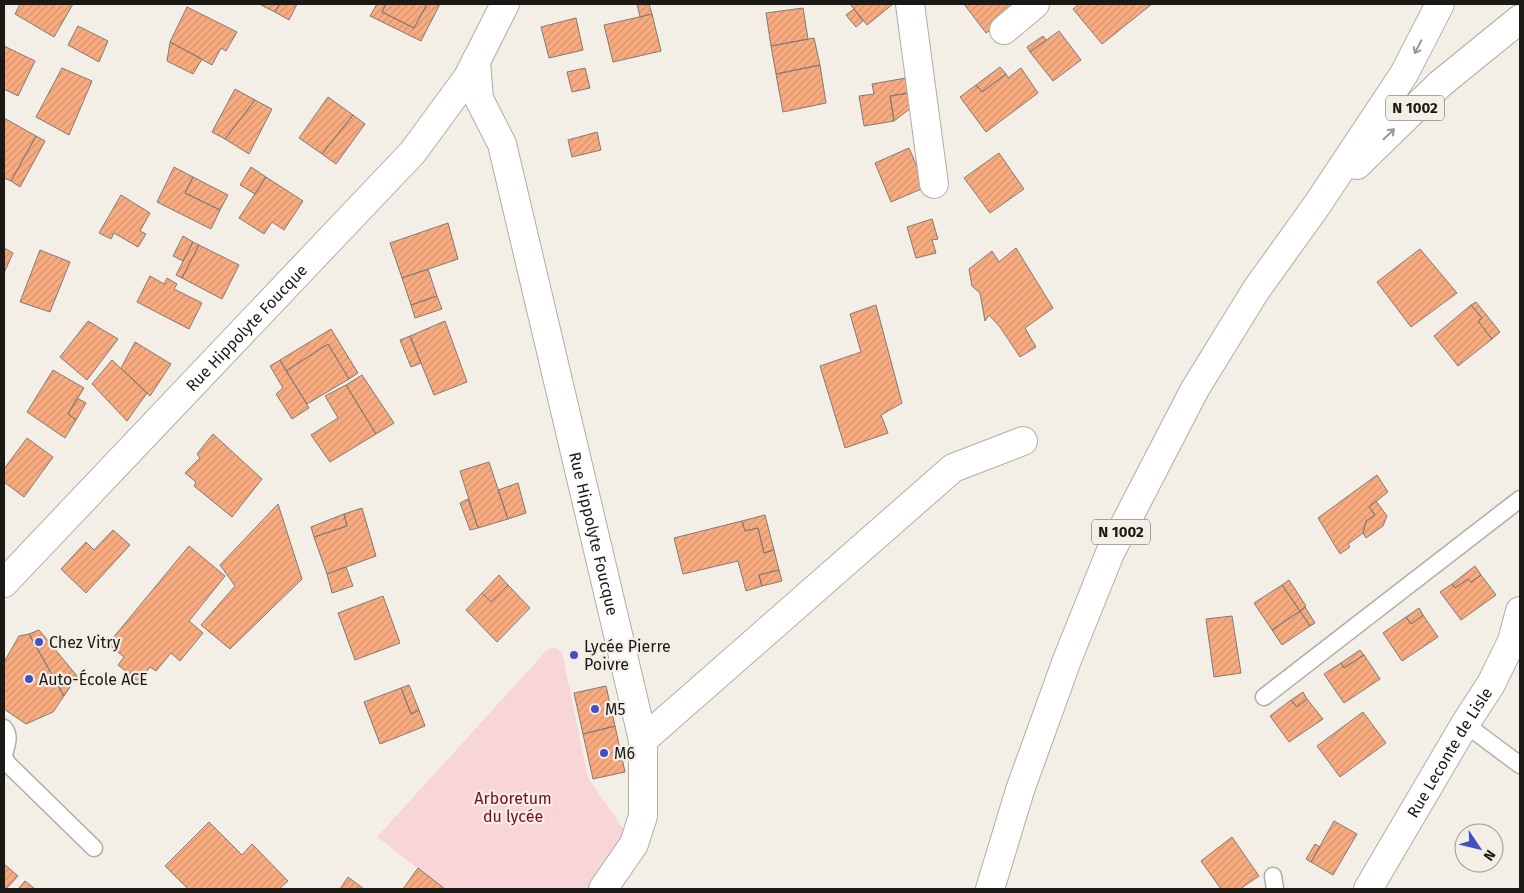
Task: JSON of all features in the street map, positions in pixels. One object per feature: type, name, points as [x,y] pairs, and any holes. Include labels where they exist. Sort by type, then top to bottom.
[{"type":"street","name":"Rue Hippolyte Foucque","points":[[4,583],[414,152],[468,77],[505,4]]},
{"type":"street","points":[[910,4],[934,184]]},
{"type":"street","points":[[1004,30],[1035,4]]},
{"type":"street","name":"N 1002","points":[[990,889],[1024,781],[1067,660],[1110,553],[1195,389],[1256,290],[1317,205],[1404,74],[1440,4]]},
{"type":"street","name":"N 1002","points":[[1317,205],[1440,84],[1520,19]]},
{"type":"street","name":"Rue Hippolyte Foucque","points":[[476,61],[479,99],[502,144],[643,740],[643,816],[634,844],[603,889]]},
{"type":"street","points":[[643,740],[953,468],[1023,441]]},
{"type":"street","name":"Rue Leconte de Lisle","points":[[1368,889],[1465,724],[1491,684],[1512,641],[1520,611]]},
{"type":"lane","points":[[1264,697],[1520,499]]},
{"type":"lane","points":[[1465,724],[1520,765]]},
{"type":"lane","points":[[4,728],[7,732],[8,740],[4,756],[7,763],[94,848]]},
{"type":"green space","name":"Arboretum du lycée","points":[[555,647],[562,652],[588,778],[634,844],[603,889],[445,889],[377,837],[548,649]]},
{"type":"building","points":[[20,4],[73,4],[54,37],[15,14]]},
{"type":"building","points":[[259,4],[280,4],[275,12]]},
{"type":"building","points":[[280,4],[297,4],[289,20],[275,12]]},
{"type":"building","points":[[377,4],[386,4],[382,12],[414,28],[427,4],[440,4],[421,41],[370,16]]},
{"type":"building","points":[[386,4],[427,4],[414,28],[382,12]]},
{"type":"building","points":[[637,4],[649,4],[652,14],[640,17]]},
{"type":"building","points":[[850,4],[893,4],[867,25]]},
{"type":"building","points":[[964,4],[1025,4],[986,33]]},
{"type":"building","points":[[1079,4],[1152,4],[1102,44],[1073,9]]},
{"type":"building","points":[[187,7],[237,32],[226,51],[221,48],[212,65],[170,42]]},
{"type":"building","points":[[803,8],[808,39],[771,46],[766,13]]},
{"type":"building","points":[[854,9],[863,21],[856,27],[846,15]]},
{"type":"building","points":[[652,14],[661,51],[613,62],[604,25]]},
{"type":"building","points":[[576,18],[583,50],[549,58],[541,27]]},
{"type":"building","points":[[78,26],[108,41],[99,62],[68,45]]},
{"type":"building","points":[[1059,31],[1081,60],[1053,81],[1030,52]]},
{"type":"building","points":[[1043,36],[1046,40],[1030,52],[1027,47]]},
{"type":"building","points":[[814,38],[820,65],[776,74],[771,46]]},
{"type":"building","points":[[170,42],[202,59],[193,74],[167,61]]},
{"type":"building","points":[[4,46],[35,61],[18,96],[4,89]]},
{"type":"building","points":[[820,65],[826,103],[783,112],[776,74]]},
{"type":"building","points":[[1000,67],[1006,74],[982,92],[976,85]]},
{"type":"building","points":[[62,68],[92,81],[69,135],[36,117]]},
{"type":"building","points":[[585,68],[590,88],[572,92],[567,72]]},
{"type":"building","points":[[1021,68],[1038,93],[986,132],[960,97],[976,85],[982,92],[1006,74],[1008,78]]},
{"type":"building","points":[[906,78],[909,93],[890,96],[894,121],[864,126],[859,96],[874,94],[872,84]]},
{"type":"building","points":[[235,89],[255,100],[225,139],[212,132]]},
{"type":"building","points":[[909,93],[911,108],[894,121],[890,96]]},
{"type":"building","points":[[328,97],[353,115],[322,154],[299,138]]},
{"type":"building","points":[[255,100],[272,109],[249,154],[225,139]]},
{"type":"building","points":[[353,115],[365,124],[336,164],[322,154]]},
{"type":"building","points":[[4,118],[36,136],[11,181],[4,178]]},
{"type":"building","points":[[597,132],[601,150],[572,157],[568,140]]},
{"type":"building","points":[[36,136],[45,141],[20,187],[11,181]]},
{"type":"building","points":[[909,148],[926,187],[891,202],[875,163]]},
{"type":"building","points":[[999,153],[1024,189],[990,213],[964,178]]},
{"type":"building","points":[[174,167],[193,177],[185,193],[220,210],[211,229],[157,202]]},
{"type":"building","points":[[251,167],[266,177],[255,194],[240,185]]},
{"type":"building","points":[[193,177],[228,195],[220,210],[185,193]]},
{"type":"building","points":[[266,177],[303,201],[284,230],[272,222],[264,234],[239,218]]},
{"type":"building","points":[[121,195],[150,213],[140,231],[146,234],[138,247],[114,233],[111,239],[99,233]]},
{"type":"building","points":[[932,219],[938,239],[932,240],[936,253],[916,258],[907,227]]},
{"type":"building","points":[[448,223],[458,259],[402,278],[390,243]]},
{"type":"building","points":[[183,236],[193,242],[183,261],[173,256]]},
{"type":"building","points":[[193,242],[199,245],[182,278],[176,275]]},
{"type":"building","points":[[199,245],[239,265],[222,299],[182,278]]},
{"type":"building","points":[[4,248],[13,253],[4,273]]},
{"type":"building","points":[[1016,248],[1053,308],[1025,328],[1036,347],[1020,357],[1000,327],[989,315],[985,321],[980,293],[972,286],[969,269],[992,251],[999,262]]},
{"type":"building","points":[[1420,249],[1457,293],[1411,327],[1377,282]]},
{"type":"building","points":[[40,250],[70,262],[50,312],[20,302]]},
{"type":"building","points":[[428,269],[437,296],[411,305],[402,278]]},
{"type":"building","points":[[150,276],[164,284],[167,278],[177,284],[174,289],[202,303],[189,329],[137,302]]},
{"type":"building","points":[[437,296],[442,309],[415,318],[411,305]]},
{"type":"building","points":[[1476,302],[1500,332],[1492,339],[1478,321],[1482,318],[1471,305]]},
{"type":"building","points":[[876,305],[902,403],[881,415],[888,433],[845,448],[820,366],[861,352],[850,314]]},
{"type":"building","points":[[1471,305],[1482,318],[1478,321],[1492,339],[1458,366],[1434,336]]},
{"type":"building","points":[[88,321],[118,339],[87,380],[60,357]]},
{"type":"building","points":[[445,321],[467,382],[434,395],[410,336]]},
{"type":"building","points":[[331,329],[358,373],[349,379],[328,344],[286,371],[280,360]]},
{"type":"building","points":[[410,336],[421,363],[411,367],[400,340]]},
{"type":"building","points":[[135,342],[171,364],[150,396],[121,368]]},
{"type":"building","points":[[328,344],[349,379],[307,404],[286,371]]},
{"type":"building","points":[[112,360],[147,393],[127,421],[92,384]]},
{"type":"building","points":[[280,360],[309,408],[292,419],[276,394],[283,388],[270,366]]},
{"type":"building","points":[[53,370],[84,388],[68,414],[76,420],[65,438],[27,412]]},
{"type":"building","points":[[362,375],[394,423],[376,434],[346,385]]},
{"type":"building","points":[[346,385],[376,434],[330,462],[311,435],[338,418],[325,396]]},
{"type":"building","points":[[77,398],[86,403],[76,420],[68,414]]},
{"type":"building","points":[[213,434],[262,479],[232,517],[194,486],[196,482],[185,473],[200,458],[197,454]]},
{"type":"building","points":[[27,438],[53,457],[24,497],[4,482],[4,469]]},
{"type":"building","points":[[489,462],[508,519],[478,528],[460,471]]},
{"type":"building","points":[[1377,475],[1388,492],[1369,507],[1375,515],[1366,521],[1363,533],[1348,544],[1350,547],[1340,554],[1318,518]]},
{"type":"building","points":[[518,483],[526,513],[508,519],[498,490]]},
{"type":"building","points":[[468,499],[478,528],[470,530],[460,503]]},
{"type":"building","points":[[1376,501],[1387,516],[1383,526],[1366,538],[1363,533],[1366,521],[1375,515],[1369,507]]},
{"type":"building","points":[[278,504],[302,579],[230,649],[201,625],[235,586],[220,565]]},
{"type":"building","points":[[362,508],[376,556],[327,574],[314,537],[347,526],[344,514]]},
{"type":"building","points":[[344,514],[347,526],[314,537],[311,527]]},
{"type":"building","points":[[765,515],[774,550],[764,553],[758,528],[745,531],[742,521]]},
{"type":"building","points":[[742,521],[745,531],[758,528],[764,553],[774,550],[779,570],[759,575],[762,586],[746,591],[738,561],[683,574],[674,538]]},
{"type":"building","points":[[113,530],[130,545],[86,593],[61,569],[86,542],[94,550]]},
{"type":"building","points":[[189,546],[225,576],[189,621],[203,633],[180,661],[171,653],[156,671],[150,667],[139,682],[118,665],[124,657],[108,644]]},
{"type":"building","points":[[1475,566],[1481,575],[1471,582],[1468,579],[1455,588],[1452,584]]},
{"type":"building","points":[[346,567],[353,586],[332,593],[327,574]]},
{"type":"building","points":[[779,570],[782,581],[762,586],[759,575]]},
{"type":"building","points":[[499,575],[508,585],[491,602],[482,593]]},
{"type":"building","points":[[1481,575],[1496,595],[1461,620],[1440,592],[1452,584],[1455,588],[1468,579],[1471,582]]},
{"type":"building","points":[[1289,580],[1306,606],[1300,611],[1282,585]]},
{"type":"building","points":[[508,585],[530,608],[497,642],[466,610],[482,593],[491,602]]},
{"type":"building","points":[[1282,585],[1300,611],[1272,630],[1254,603]]},
{"type":"building","points":[[383,596],[400,643],[355,660],[338,613]]},
{"type":"building","points":[[1305,607],[1315,623],[1310,626],[1300,611]]},
{"type":"building","points":[[1419,608],[1423,615],[1411,624],[1406,617]]},
{"type":"building","points":[[1300,611],[1310,626],[1282,645],[1272,630]]},
{"type":"building","points":[[1423,615],[1438,637],[1402,661],[1383,633],[1406,617],[1411,624]]},
{"type":"building","points":[[1232,616],[1241,673],[1214,677],[1206,619]]},
{"type":"building","points":[[39,630],[77,676],[64,696],[29,634]]},
{"type":"building","name":"Auto-École ACE","points":[[29,634],[64,696],[53,712],[26,724],[4,709],[4,662],[19,636]]},
{"type":"building","points":[[1360,650],[1364,655],[1344,668],[1341,663]]},
{"type":"building","points":[[1364,655],[1380,679],[1344,703],[1324,674],[1341,663],[1344,668]]},
{"type":"building","points":[[409,685],[419,710],[411,714],[401,688]]},
{"type":"building","name":"M5","points":[[606,686],[615,726],[583,734],[574,693]]},
{"type":"building","points":[[401,688],[411,714],[419,710],[425,726],[380,744],[364,702]]},
{"type":"building","points":[[1303,692],[1307,699],[1297,707],[1291,700]]},
{"type":"building","points":[[1307,699],[1323,719],[1289,742],[1270,716],[1291,700],[1297,707]]},
{"type":"building","points":[[1363,712],[1386,743],[1340,777],[1317,746]]},
{"type":"building","name":"M6","points":[[615,726],[625,772],[593,779],[583,734]]},
{"type":"building","points":[[1334,821],[1357,834],[1333,875],[1311,862]]},
{"type":"building","points":[[209,822],[242,855],[252,844],[288,881],[279,889],[188,889],[165,866]]},
{"type":"building","points":[[1232,837],[1259,876],[1240,889],[1221,889],[1201,861]]},
{"type":"building","points":[[1315,844],[1320,847],[1311,862],[1306,859]]},
{"type":"building","points":[[4,864],[18,876],[6,889],[4,889]]},
{"type":"building","points":[[418,868],[445,889],[403,889]]},
{"type":"building","points":[[348,877],[364,889],[340,889]]},
{"type":"building","points":[[25,881],[35,889],[18,889]]},
{"type":"place","name":"Chez Vitry","points":[[39,642]]},
{"type":"place","name":"Lycée Pierre Poivre","points":[[574,655]]},
{"type":"place","name":"Auto-École ACE","points":[[29,679]]},
{"type":"place","name":"M5","points":[[595,709]]},
{"type":"place","name":"M6","points":[[604,753]]}]
